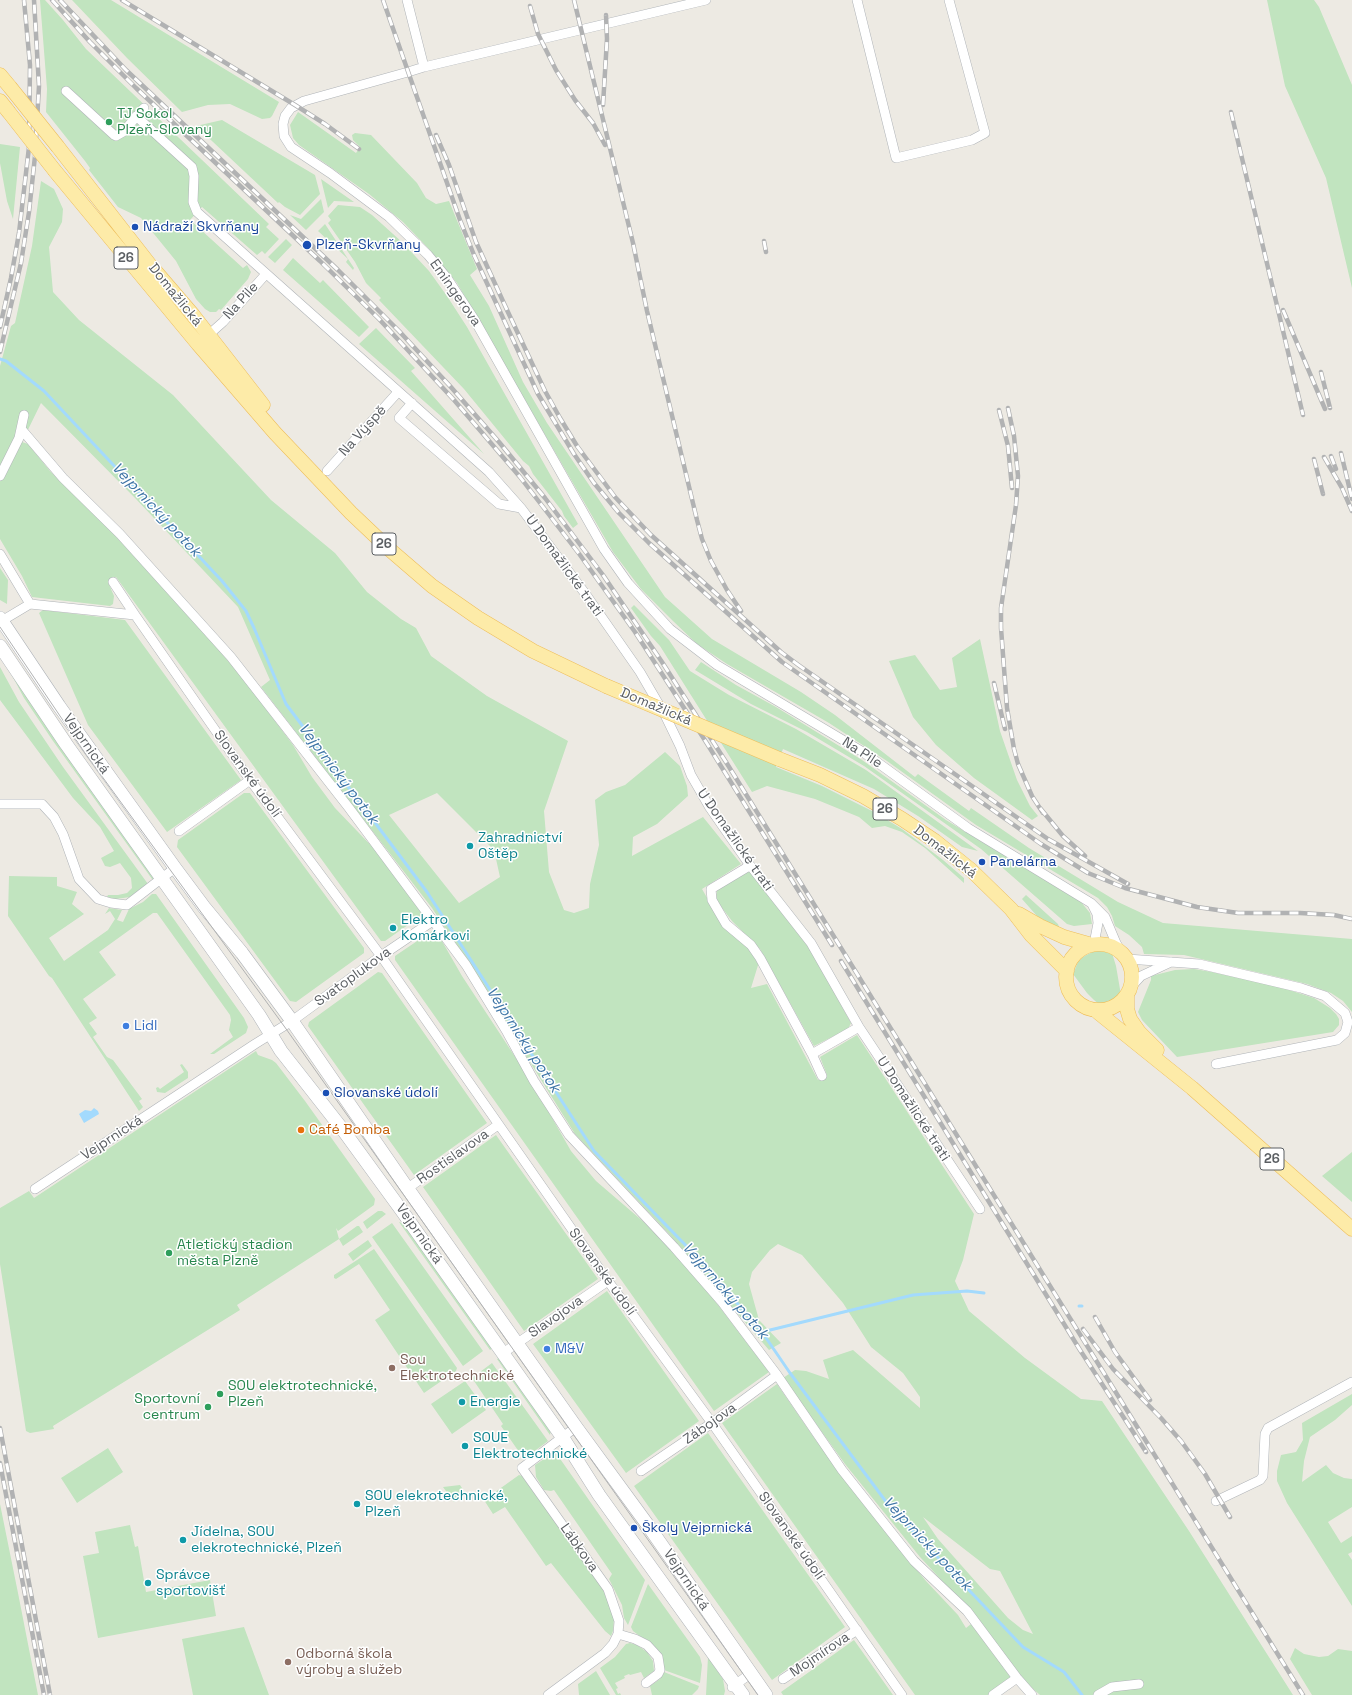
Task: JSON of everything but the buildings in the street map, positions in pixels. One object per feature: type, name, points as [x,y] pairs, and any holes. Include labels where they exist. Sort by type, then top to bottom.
[{"type":"main road","name":"Domažlická","points":[[0,75],[58,147],[203,340]]},
{"type":"main road","name":"Domažlická","points":[[4,106],[55,171],[323,475],[351,513],[389,549],[455,602],[502,633],[533,651],[606,686],[820,775],[863,796],[902,819],[971,870],[1011,909],[1031,935],[1054,956],[1067,972]]},
{"type":"main road","name":"Vejprnická","points":[[1,620],[59,706],[175,868],[204,907],[242,953],[292,1021],[416,1201],[576,1427],[647,1524],[766,1695]]},
{"type":"main road","name":"Vejprnická","points":[[0,646],[66,744],[259,1015],[270,1034],[305,1083],[348,1136],[503,1353],[734,1688]]},
{"type":"main road","name":"Domažlická","points":[[1011,909],[1040,926],[1064,937],[1093,944],[1109,945],[1124,956]]},
{"type":"main road","points":[[1067,972],[1073,957],[1084,947],[1093,944]]},
{"type":"main road","name":"26","points":[[1124,956],[1132,973],[1127,1009],[1134,1025],[1192,1088]]},
{"type":"main road","name":"26","points":[[1067,972],[1067,986],[1074,998],[1084,1006],[1095,1010],[1192,1088],[1352,1229]]},
{"type":"main road","points":[[1095,1010],[1102,1010],[1116,1006],[1129,992]]},
{"type":"street","points":[[407,0],[424,67]]},
{"type":"street","name":"Emingerova","points":[[639,598],[604,549],[474,319],[447,278],[428,255],[390,217],[336,177],[291,147],[284,136],[284,120],[288,111],[295,105],[304,101],[424,67],[706,0]]},
{"type":"street","points":[[857,0],[896,158],[972,140],[985,133],[949,0]]},
{"type":"street","points":[[66,91],[114,135],[118,135],[123,132],[144,108]]},
{"type":"street","points":[[136,116],[192,167],[194,176],[193,202],[197,212],[412,403],[400,418],[499,504],[521,508]]},
{"type":"street","name":"Na Pile","points":[[203,340],[222,322],[266,274]]},
{"type":"street","name":"Na Výspě","points":[[323,475],[398,392]]},
{"type":"street","name":"U Domažlické trati","points":[[412,403],[489,472],[521,508],[640,672],[665,715],[680,746],[691,775],[710,808],[749,864],[812,943],[859,1027],[980,1209]]},
{"type":"street","points":[[0,476],[22,430],[24,415]]},
{"type":"street","points":[[22,430],[63,478],[120,534],[231,656],[434,920],[466,965],[507,1032],[534,1081],[569,1135],[674,1247],[722,1302],[777,1375],[842,1470],[914,1561],[966,1611],[1017,1678],[1032,1695]]},
{"type":"street","points":[[0,554],[30,604]]},
{"type":"street","name":"Slovanské údolí","points":[[113,582],[250,780],[381,956],[498,1125],[608,1281],[712,1423],[902,1695]]},
{"type":"street","name":"Na Pile","points":[[639,598],[670,629],[717,665],[862,752],[968,828],[1091,902],[1105,916],[1116,943],[1124,956]]},
{"type":"street","points":[[1,620],[30,604],[135,615]]},
{"type":"street","points":[[179,831],[250,780]]},
{"type":"street","points":[[0,804],[42,804],[54,817],[63,834],[79,880],[98,899],[111,903],[127,905],[175,868]]},
{"type":"street","points":[[749,864],[746,868],[711,889],[712,900],[726,924],[751,945],[760,958],[812,1054],[822,1076]]},
{"type":"street","points":[[1091,902],[1098,923],[1093,944]]},
{"type":"street","name":"Svatoplukova","points":[[292,1021],[381,956],[434,920]]},
{"type":"street","points":[[1124,956],[1206,965],[1301,988],[1325,996],[1345,1013],[1348,1022],[1345,1033],[1338,1040],[1216,1064]]},
{"type":"street","points":[[1129,992],[1141,976],[1172,961]]},
{"type":"street","name":"Vejprnická","points":[[35,1189],[292,1021]]},
{"type":"street","points":[[812,1054],[859,1027]]},
{"type":"street","name":"Rostislavova","points":[[408,1188],[498,1125]]},
{"type":"street","points":[[402,1211],[416,1201]]},
{"type":"street","name":"Slavojova","points":[[503,1353],[608,1281]]},
{"type":"street","name":"Zábojova","points":[[641,1471],[712,1423],[777,1375]]},
{"type":"street","points":[[1216,1501],[1260,1480],[1263,1476],[1265,1434],[1268,1428],[1352,1382]]},
{"type":"street","points":[[562,1438],[576,1427]]},
{"type":"street","name":"Lábkova","points":[[562,1438],[522,1468],[608,1589],[619,1621],[618,1634]]},
{"type":"street","name":"Mojmírova","points":[[783,1680],[857,1630]]},
{"type":"street","points":[[548,1695],[568,1682],[605,1653],[613,1644],[618,1634],[635,1639],[647,1646],[658,1657],[660,1670],[658,1674],[646,1683]]},
{"type":"street","points":[[734,1688],[750,1674]]},
{"type":"street","points":[[993,1695],[1017,1678]]},
{"type":"street","points":[[1098,1695],[1112,1687],[1139,1684]]},
{"type":"green space","name":"TJ Sokol Plzeň-Slovany","points":[[40,0],[45,0],[86,49],[269,224],[266,227],[279,239],[265,254],[262,251],[257,255],[202,207],[190,220],[243,268],[247,265],[251,272],[248,279],[221,310],[219,309],[216,312],[210,312],[205,309],[196,299],[176,261],[141,218],[118,207],[89,170],[90,168],[85,161],[46,112],[47,89]]},
{"type":"green space","points":[[72,0],[111,0],[279,102],[272,116],[270,118],[262,119],[230,104],[208,105],[182,112],[127,58]]},
{"type":"green space","points":[[1267,0],[1314,0],[1319,7],[1352,85],[1352,288],[1326,178],[1285,86]]},
{"type":"green space","points":[[298,112],[356,153],[360,147],[353,140],[352,135],[355,133],[371,135],[417,183],[426,198],[436,204],[449,201],[477,269],[470,275],[489,306],[523,382],[547,423],[665,597],[712,639],[801,692],[835,715],[915,777],[918,774],[969,811],[971,808],[1029,848],[1118,902],[1163,923],[1352,939],[1352,1012],[1343,1001],[1331,993],[1307,984],[1184,955],[1144,954],[1142,947],[1129,935],[1115,926],[1107,907],[1098,898],[976,825],[887,761],[829,723],[727,664],[697,644],[641,589],[613,552],[457,283],[428,248],[403,222],[369,194],[299,145],[293,138],[290,125]]},
{"type":"green space","points":[[222,120],[315,175],[320,194],[300,215],[279,202],[278,203],[196,126]]},
{"type":"green space","points":[[0,144],[20,147],[13,219],[7,201],[0,163]]},
{"type":"green space","points":[[321,179],[354,202],[334,201],[328,208]]},
{"type":"green space","points":[[41,181],[54,189],[63,209],[62,222],[49,247],[53,292],[79,320],[173,395],[271,500],[335,553],[367,592],[401,619],[416,628],[431,656],[487,696],[568,741],[544,811],[549,872],[564,910],[574,913],[589,908],[590,884],[599,845],[595,800],[606,792],[625,785],[665,752],[680,766],[687,786],[688,796],[657,824],[633,837],[632,856],[703,817],[741,864],[702,889],[714,910],[753,953],[759,962],[751,988],[767,984],[818,1080],[827,1075],[820,1057],[857,1035],[974,1214],[963,1260],[955,1281],[969,1311],[1025,1358],[1081,1399],[1102,1401],[1189,1531],[1293,1695],[1040,1695],[1031,1687],[1015,1670],[972,1613],[920,1557],[845,1464],[783,1378],[795,1370],[806,1371],[829,1379],[823,1360],[853,1350],[920,1408],[920,1397],[903,1373],[871,1347],[843,1303],[802,1255],[778,1244],[770,1250],[752,1272],[749,1284],[759,1320],[781,1343],[769,1350],[669,1234],[575,1134],[432,908],[261,687],[270,680],[238,607],[136,499],[41,403],[22,442],[28,444],[50,471],[109,529],[204,632],[245,681],[293,745],[312,777],[335,808],[383,858],[425,913],[385,941],[381,941],[116,577],[108,582],[114,596],[113,604],[110,606],[32,597],[22,576],[0,539],[0,366],[11,326],[15,323],[32,246]],"holes":[[[437,793],[494,850],[500,877],[459,903],[389,815]],[[923,1517],[990,1569],[1000,1571],[1033,1634],[1023,1630],[1008,1618],[938,1539]]]},
{"type":"green space","points":[[321,199],[324,212],[306,230],[290,215],[301,219]]},
{"type":"green space","points":[[338,205],[360,207],[372,215],[403,243],[429,271],[467,327],[578,524],[573,528],[562,511],[533,474],[529,466],[523,461],[464,389],[379,300],[381,298],[366,283],[355,262],[328,223],[331,220],[328,216]]},
{"type":"green space","points":[[325,224],[354,268],[353,270],[346,262],[348,259],[318,231]]},
{"type":"green space","points":[[286,239],[292,245],[275,263],[268,257]]},
{"type":"green space","points":[[293,258],[320,283],[323,280],[369,327],[359,337],[283,270]]},
{"type":"green space","points":[[376,328],[415,368],[411,371],[484,454],[359,344]]},
{"type":"green space","points":[[0,568],[8,580],[7,604],[0,600]]},
{"type":"green space","points":[[634,605],[669,640],[690,671],[729,695],[796,729],[866,770],[978,851],[962,847],[918,816],[874,789],[783,749],[776,767],[822,786],[874,812],[902,829],[964,878],[964,883],[925,848],[902,832],[885,826],[872,828],[859,817],[815,799],[767,786],[752,792],[660,646],[631,608]]},
{"type":"green space","points":[[43,610],[125,620],[241,780],[167,832],[88,725],[39,613]]},
{"type":"green space","points":[[980,639],[1000,731],[1017,780],[1030,806],[1038,816],[1032,820],[974,778],[936,745],[913,717],[889,661],[915,655],[940,690],[957,687],[952,658]]},
{"type":"green space","points":[[701,662],[736,685],[776,707],[862,760],[946,820],[1081,902],[1090,913],[1092,924],[1074,926],[1067,924],[981,849],[864,766],[807,732],[751,704],[695,670]]},
{"type":"green space","points":[[0,667],[19,702],[63,767],[148,884],[130,897],[116,899],[107,897],[108,895],[127,893],[132,888],[131,878],[120,863],[110,867],[105,866],[101,858],[114,851],[100,827],[73,798],[0,700]]},
{"type":"green space","points":[[8,668],[155,877],[154,879],[152,879],[53,741],[24,698]]},
{"type":"green space","points":[[244,793],[250,793],[364,948],[364,953],[296,1002],[290,1001],[177,847],[178,840]]},
{"type":"green space","points":[[744,872],[751,872],[807,944],[851,1023],[848,1029],[814,1046],[760,949],[732,921],[716,900],[717,890]]},
{"type":"green space","points":[[9,876],[57,877],[57,886],[77,892],[72,904],[84,914],[49,938],[64,961],[108,930],[115,919],[110,911],[105,914],[109,908],[122,910],[117,920],[123,922],[129,909],[143,902],[152,894],[156,894],[244,1018],[248,1027],[246,1033],[214,1054],[210,1054],[233,1037],[229,1030],[231,1020],[230,1015],[157,913],[153,913],[99,952],[116,975],[83,999],[97,1018],[89,1023],[97,1034],[93,1037],[107,1057],[113,1060],[142,1099],[139,1101],[143,1107],[139,1111],[52,978],[49,976],[8,916]]},
{"type":"green space","points":[[1026,895],[1058,924],[1060,930],[1037,916],[1022,899]]},
{"type":"green space","points":[[435,929],[462,976],[531,1081],[571,1151],[596,1181],[645,1223],[696,1276],[769,1372],[714,1411],[395,960],[395,956]]},
{"type":"green space","points":[[1094,951],[1112,953],[1116,966],[1121,995],[1107,1004],[1100,1005],[1094,1000],[1073,974],[1078,962],[1083,957]]},
{"type":"green space","points":[[1194,969],[1283,988],[1314,998],[1330,1008],[1336,1014],[1339,1019],[1339,1025],[1333,1032],[1177,1057],[1142,1020],[1138,1012],[1151,980],[1151,976],[1175,970]]},
{"type":"green space","points":[[378,972],[382,973],[487,1123],[414,1175],[308,1026],[309,1022]]},
{"type":"green space","name":"Atletický stadion města Plzně","points":[[256,1051],[258,1055],[276,1063],[375,1199],[374,1205],[338,1231],[336,1228],[339,1239],[237,1305],[240,1310],[53,1426],[54,1429],[30,1433],[26,1431],[0,1264],[0,1208],[29,1191],[34,1198]]},
{"type":"green space","points":[[182,1064],[188,1072],[188,1078],[165,1093],[157,1092],[156,1088],[158,1087],[160,1089],[184,1072],[180,1065]]},
{"type":"green space","points":[[496,1135],[598,1279],[524,1331],[423,1187]]},
{"type":"green space","points":[[1352,1152],[1352,1202],[1322,1176]]},
{"type":"green space","points":[[378,1211],[382,1211],[386,1214],[367,1229],[363,1222]]},
{"type":"green space","points":[[399,1222],[405,1224],[494,1347],[490,1350]]},
{"type":"green space","points":[[392,1223],[483,1351],[463,1366],[372,1237]]},
{"type":"green space","points":[[357,1226],[359,1226],[363,1232],[343,1246],[339,1239]]},
{"type":"green space","points":[[368,1240],[372,1246],[353,1261],[348,1254]]},
{"type":"green space","points":[[374,1249],[457,1368],[456,1371],[424,1393],[375,1320],[390,1310],[359,1264],[336,1279],[334,1278],[334,1275]]},
{"type":"green space","points":[[607,1291],[699,1421],[626,1473],[533,1344]]},
{"type":"green space","points":[[501,1356],[551,1430],[550,1435],[497,1359]]},
{"type":"green space","points":[[492,1363],[548,1441],[524,1459],[501,1426],[503,1424],[472,1378]]},
{"type":"green space","points":[[465,1381],[486,1410],[452,1434],[431,1404]]},
{"type":"green space","points":[[777,1384],[817,1442],[912,1564],[958,1615],[966,1628],[971,1624],[1012,1679],[988,1695],[915,1695],[722,1423]]},
{"type":"green space","points":[[1352,1394],[1352,1405],[1335,1420],[1310,1437],[1304,1461],[1302,1482],[1326,1465],[1333,1473],[1344,1478],[1352,1479],[1352,1507],[1328,1522],[1341,1543],[1352,1536],[1352,1552],[1348,1554],[1352,1560],[1352,1606],[1287,1503],[1277,1481],[1277,1471],[1281,1455],[1296,1452],[1303,1440],[1302,1423]]},
{"type":"green space","points":[[708,1433],[845,1627],[772,1680],[634,1486]]},
{"type":"green space","points":[[108,1448],[123,1472],[77,1503],[61,1478]]},
{"type":"green space","points":[[553,1453],[556,1453],[645,1580],[628,1625],[624,1618],[622,1605],[609,1579],[612,1574],[554,1490],[544,1490],[536,1477],[535,1465]]},
{"type":"green space","points":[[519,1475],[522,1476],[604,1590],[614,1619],[611,1636],[605,1631],[551,1563],[546,1566],[505,1507],[493,1514],[484,1500]]},
{"type":"green space","points":[[460,1485],[466,1494],[454,1502],[443,1487]]},
{"type":"green space","points":[[0,1504],[18,1593],[38,1695],[0,1695]]},
{"type":"green space","points":[[130,1525],[135,1547],[138,1546],[146,1592],[210,1580],[216,1616],[98,1638],[83,1556],[99,1553],[95,1532]]},
{"type":"green space","points":[[648,1584],[700,1657],[702,1665],[700,1683],[664,1670],[660,1653],[656,1648],[633,1631],[631,1627]]},
{"type":"green space","points":[[244,1627],[269,1695],[193,1695],[182,1639]]},
{"type":"green space","points":[[854,1640],[893,1695],[783,1695],[781,1692]]},
{"type":"green space","points":[[630,1643],[637,1645],[647,1652],[653,1661],[654,1671],[644,1678],[641,1672],[624,1676],[625,1678],[615,1683],[618,1688],[616,1689],[618,1694],[620,1693],[621,1695],[616,1695],[600,1668],[615,1657],[626,1644]]},
{"type":"green space","points":[[1295,1648],[1304,1654],[1319,1657],[1328,1656],[1338,1649],[1352,1651],[1352,1695],[1312,1695],[1290,1659]]},
{"type":"green space","points":[[708,1657],[723,1679],[725,1691],[724,1695],[706,1695]]},
{"type":"green space","points":[[596,1671],[610,1695],[579,1695],[578,1684]]},
{"type":"green space","points":[[664,1672],[699,1686],[698,1689],[692,1695],[652,1695],[650,1686],[660,1679]]},
{"type":"water","points":[[94,1108],[99,1114],[84,1123],[79,1114],[85,1110],[91,1111]]},
{"type":"waterway","name":"Vejprnický potok","points":[[0,359],[6,361],[44,391],[222,581],[246,611],[286,704],[427,892],[594,1151],[699,1259],[762,1332],[790,1373],[890,1507],[1023,1647],[1064,1672],[1082,1695]]},
{"type":"waterway","points":[[762,1332],[913,1295],[967,1291],[984,1293]]},
{"type":"tram line","points":[[0,627],[85,753],[284,1026],[758,1695]]},
{"type":"railway","points":[[0,327],[19,233],[29,147],[30,65],[24,0]]},
{"type":"railway","points":[[0,352],[21,263],[29,212],[35,156],[39,86],[34,0]]},
{"type":"railway","points":[[52,0],[90,42],[136,88],[320,261],[379,319],[454,400],[520,477],[580,555],[635,632],[706,742],[832,945]]},
{"type":"railway","points":[[60,0],[126,70],[338,270],[399,331],[499,442],[545,498],[603,575],[662,662],[726,762],[1303,1695]]},
{"type":"railway","points":[[122,0],[295,105],[325,124],[359,149]]},
{"type":"railway","points":[[383,0],[460,220],[474,255],[538,394],[574,454],[594,483],[619,513],[649,543],[782,662],[1041,844],[1088,873],[1125,888],[1197,907],[1238,913],[1300,913],[1334,915],[1352,919]]},
{"type":"railway","points":[[574,0],[633,243],[647,311],[702,539],[711,561],[727,590],[741,611]]},
{"type":"railway","points":[[530,6],[538,34],[556,70],[575,100],[593,123],[605,145]]},
{"type":"railway","points":[[603,105],[607,39],[606,15]]},
{"type":"railway","points":[[1231,112],[1303,415]]},
{"type":"railway","points":[[436,135],[449,165],[476,242],[545,391],[577,446],[615,497],[651,535],[781,652],[801,667]]},
{"type":"railway","points":[[764,241],[766,252]]},
{"type":"railway","points":[[1283,310],[1325,409]]},
{"type":"railway","points":[[1321,372],[1330,408]]},
{"type":"railway","points":[[1008,408],[1014,436],[1018,476],[1016,505],[1001,608],[1007,708],[1018,764],[1032,796],[1043,813]]},
{"type":"railway","points":[[999,410],[1008,446],[1012,488]]},
{"type":"railway","points":[[1341,453],[1352,499]]},
{"type":"railway","points":[[1331,456],[1336,469]]},
{"type":"railway","points":[[1324,457],[1342,488],[1352,511]]},
{"type":"railway","points":[[1314,459],[1323,494]]},
{"type":"railway","points":[[797,664],[1048,839],[1128,884]]},
{"type":"railway","points":[[994,683],[1005,729]]},
{"type":"railway","points":[[1040,808],[1063,836],[1085,856]]},
{"type":"railway","points":[[841,961],[1080,1350],[1146,1452]]},
{"type":"railway","points":[[1095,1317],[1115,1352],[1150,1400]]},
{"type":"railway","points":[[1083,1329],[1113,1369],[1161,1418],[1181,1441],[1205,1474],[1230,1517]]},
{"type":"railway","points":[[0,1428],[50,1695]]},
{"type":"railway","points":[[0,1463],[44,1695]]},
{"type":"place","name":"TJ Sokol Plzeň-Slovany","points":[[109,122]]},
{"type":"place","name":"Nádraží Skvrňany","points":[[135,227]]},
{"type":"place","name":"Plzeň-Skvrňany","points":[[307,245]]},
{"type":"place","name":"Zahradnictví Oštěp","points":[[470,846]]},
{"type":"place","name":"Panelárna","points":[[982,862]]},
{"type":"place","name":"Elektro Komárkovi","points":[[393,928]]},
{"type":"place","name":"Lidl","points":[[126,1026]]},
{"type":"place","name":"Slovanské údolí","points":[[326,1093]]},
{"type":"place","name":"Café Bomba","points":[[301,1130]]},
{"type":"place","name":"Atletický stadion města Plzně","points":[[169,1253]]},
{"type":"place","name":"M&V","points":[[547,1349]]},
{"type":"place","name":"Sou Elektrotechnické","points":[[392,1368]]},
{"type":"place","name":"SOU elektrotechnické, Plzeň","points":[[220,1394]]},
{"type":"place","name":"Energie","points":[[462,1402]]},
{"type":"place","name":"Sportovní centrum","points":[[208,1407]]},
{"type":"place","name":"SOUE Elektrotechnické","points":[[465,1446]]},
{"type":"place","name":"SOU elekrotechnické, Plzeň","points":[[357,1504]]},
{"type":"place","name":"Školy Vejprnická","points":[[634,1528]]},
{"type":"place","name":"Jídelna, SOU elekrotechnické, Plzeň","points":[[183,1540]]},
{"type":"place","name":"Správce sportovišť","points":[[148,1583]]},
{"type":"place","name":"Odborná škola výroby a služeb","points":[[288,1662]]}]
